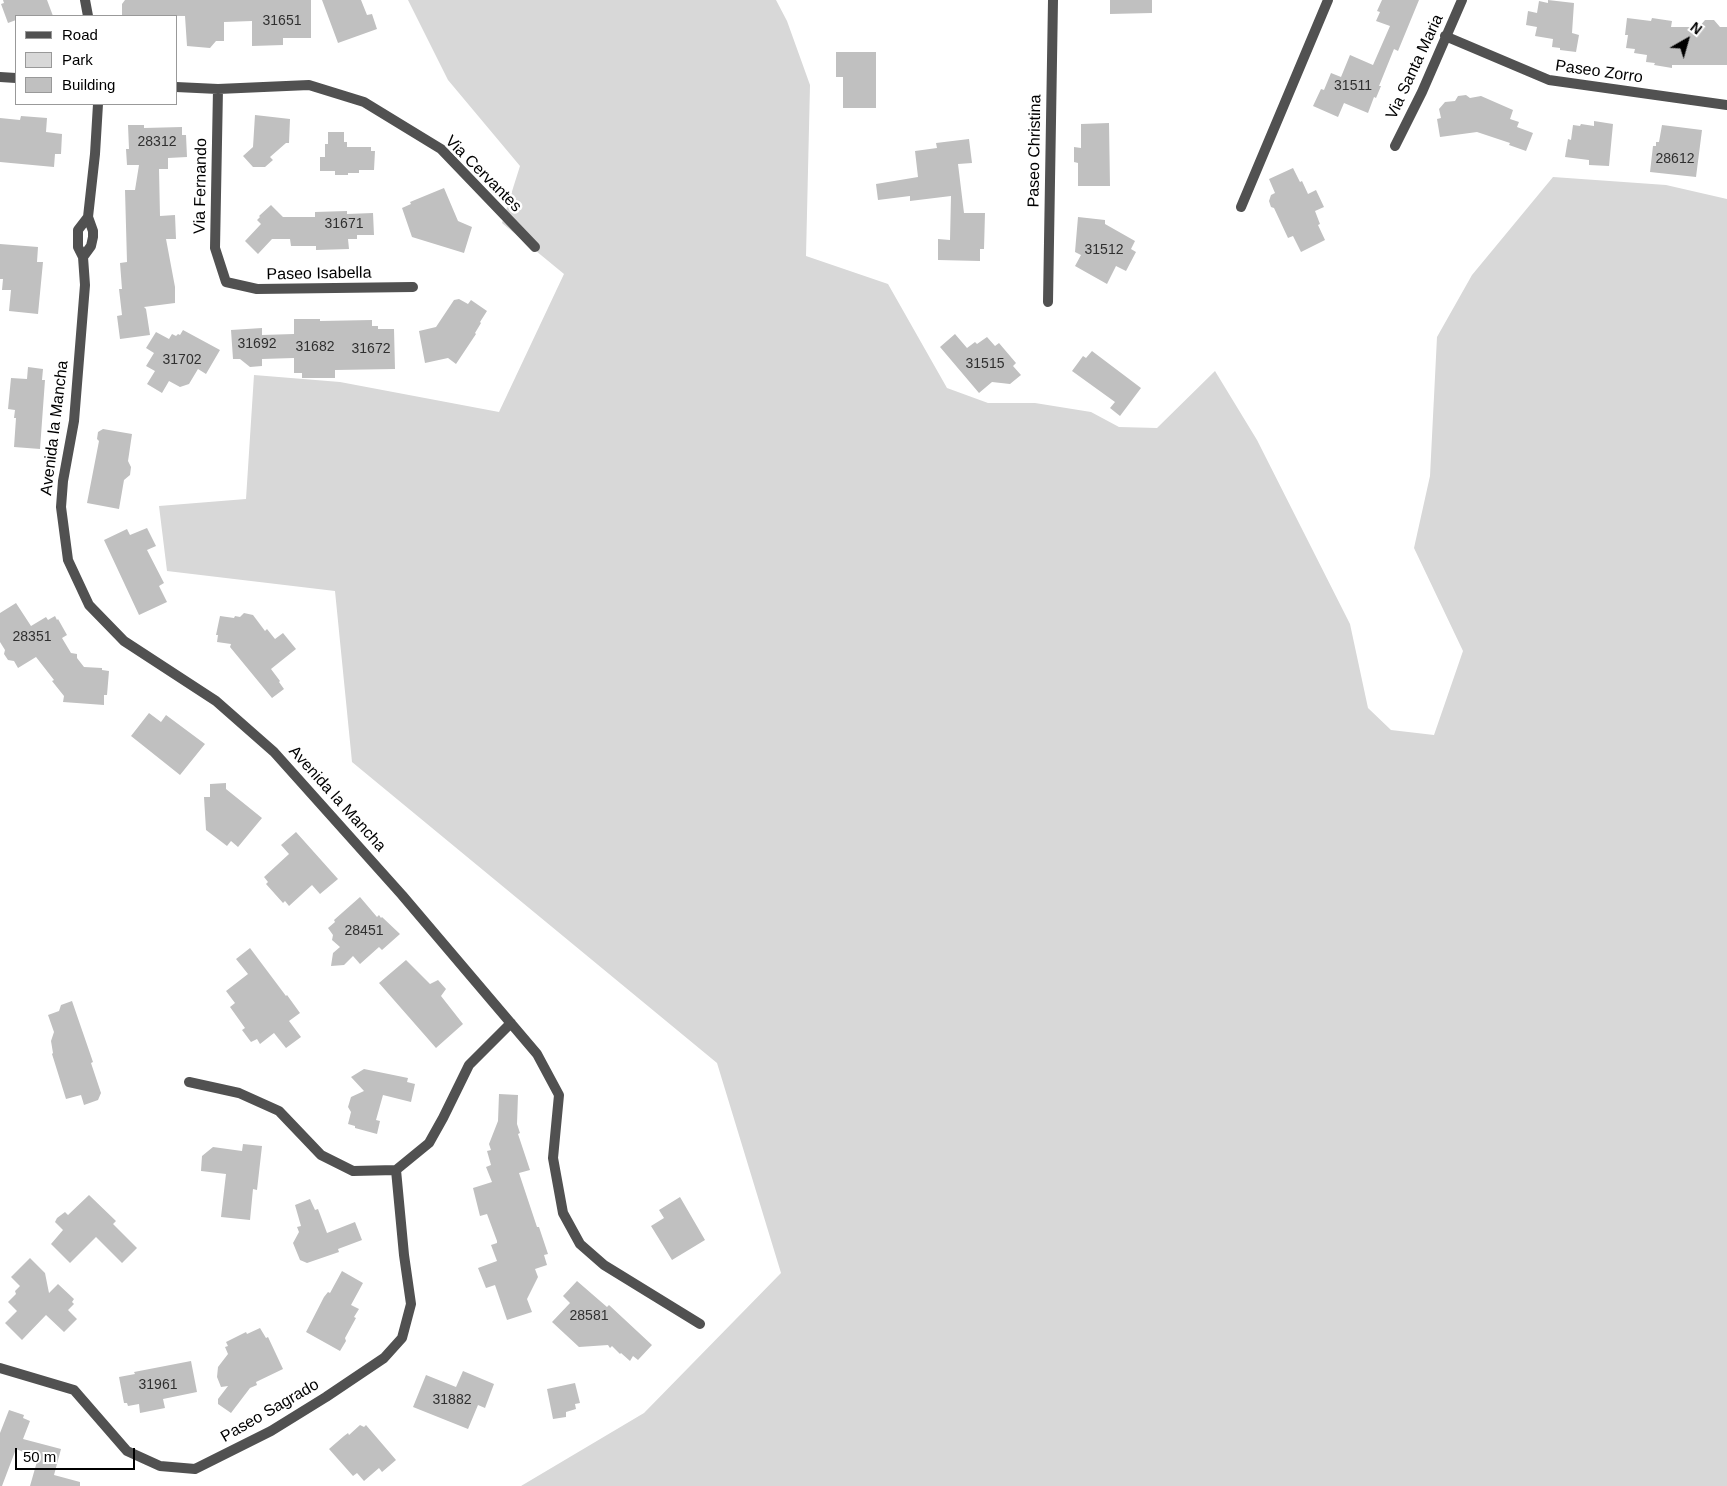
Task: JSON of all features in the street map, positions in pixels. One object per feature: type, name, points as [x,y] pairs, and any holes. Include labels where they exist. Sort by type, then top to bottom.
[{"type":"street","points":[[85,0],[88,15]]},
{"type":"street","name":"Paseo Christina","points":[[1048,302],[1053,0]]},
{"type":"street","points":[[1241,207],[1328,0]]},
{"type":"street","name":"Via Santa Maria","points":[[1395,146],[1422,92],[1462,0]]},
{"type":"street","name":"Paseo Zorro","points":[[1445,36],[1549,80],[1727,105]]},
{"type":"street","points":[[0,76],[15,78]]},
{"type":"street","name":"Via Cervantes","points":[[178,87],[218,89],[309,85],[364,102],[441,150],[535,247]]},
{"type":"street","name":"Via Fernando","points":[[218,89],[215,248],[226,282]]},
{"type":"street","name":"Avenida la Mancha","points":[[83,257],[91,246],[93,237],[93,231],[88,218],[98,105]]},
{"type":"street","name":"Avenida la Mancha","points":[[88,218],[78,230],[78,247],[83,257],[85,285],[74,421],[63,481],[61,507],[68,560],[89,606],[124,641],[216,701],[274,752],[402,895],[511,1023],[537,1054],[559,1095],[553,1158],[563,1213],[580,1244],[604,1265],[700,1324]]},
{"type":"street","name":"Paseo Isabella","points":[[226,282],[257,289],[413,287]]},
{"type":"street","points":[[189,1082],[239,1093],[279,1111],[321,1155],[353,1171],[396,1170],[429,1143],[469,1064],[511,1023]]},
{"type":"street","name":"Paseo Sagrado","points":[[0,1368],[74,1390],[127,1451],[160,1466],[196,1469],[271,1431],[326,1397],[384,1358],[402,1338],[412,1304],[404,1255],[396,1170]]},
{"type":"green space","points":[[408,0],[776,0],[787,21],[810,85],[806,256],[888,284],[947,388],[988,403],[1035,403],[1091,412],[1119,427],[1157,428],[1215,371],[1257,440],[1350,624],[1368,708],[1391,730],[1434,735],[1463,651],[1414,548],[1430,476],[1437,337],[1472,275],[1553,177],[1666,185],[1727,199],[1727,1486],[521,1486],[644,1413],[781,1273],[717,1063],[352,762],[335,591],[167,571],[159,506],[246,499],[254,375],[340,382],[499,412],[564,274],[502,223],[520,166],[448,80]]},
{"type":"building","points":[[3,0],[47,0],[53,15],[15,15],[15,20],[8,23],[1,4],[4,3]]},
{"type":"building","points":[[125,0],[311,0],[311,38],[283,38],[283,45],[252,46],[252,21],[224,22],[224,41],[216,41],[210,48],[187,46],[185,16],[122,15],[122,4]]},
{"type":"building","points":[[322,0],[361,0],[367,15],[372,14],[377,29],[338,43]]},
{"type":"building","points":[[1110,0],[1152,0],[1152,13],[1110,14]]},
{"type":"building","points":[[1382,0],[1419,0],[1398,51],[1394,49],[1379,86],[1381,86],[1376,98],[1374,97],[1368,113],[1344,103],[1338,117],[1313,106],[1321,89],[1324,90],[1331,73],[1341,77],[1350,55],[1373,65],[1390,26],[1376,21],[1380,12],[1377,11]]},
{"type":"building","points":[[1548,0],[1574,3],[1572,33],[1579,35],[1576,52],[1552,47],[1553,39],[1535,36],[1537,27],[1526,25],[1528,11],[1537,13],[1539,1],[1548,3]]},
{"type":"building","points":[[1627,18],[1651,21],[1652,18],[1672,21],[1671,27],[1699,27],[1705,20],[1714,20],[1720,27],[1727,27],[1727,65],[1672,65],[1672,68],[1646,62],[1647,55],[1634,53],[1635,49],[1626,48],[1628,35],[1625,35]]},
{"type":"building","points":[[836,52],[876,52],[876,108],[843,108],[843,77],[836,77]]},
{"type":"building","points":[[1466,95],[1470,98],[1481,96],[1513,110],[1510,119],[1519,122],[1517,127],[1533,133],[1526,151],[1509,145],[1510,143],[1477,132],[1440,137],[1437,119],[1441,118],[1439,109],[1445,102],[1455,101],[1458,96]]},
{"type":"building","points":[[255,115],[290,119],[289,143],[286,143],[270,157],[273,160],[265,167],[253,167],[243,156],[253,147]]},
{"type":"building","points":[[21,116],[47,118],[46,132],[62,134],[61,154],[55,154],[54,167],[0,162],[0,118],[20,120]]},
{"type":"building","points":[[1594,121],[1613,124],[1609,166],[1589,165],[1589,160],[1565,157],[1568,139],[1571,140],[1573,125],[1594,126]]},
{"type":"building","points":[[1109,123],[1110,186],[1078,186],[1078,163],[1074,162],[1074,147],[1081,148],[1081,124]]},
{"type":"building","points":[[128,125],[144,125],[144,128],[182,127],[182,135],[186,135],[187,157],[168,158],[168,169],[159,169],[160,216],[175,215],[176,239],[166,239],[175,287],[175,303],[144,307],[146,309],[150,335],[120,339],[117,316],[122,315],[119,289],[122,289],[120,263],[127,262],[125,190],[135,190],[139,165],[127,165],[126,149],[129,149]]},
{"type":"building","points":[[1662,125],[1702,130],[1696,177],[1650,172],[1653,146],[1656,146],[1656,142],[1659,142]]},
{"type":"building","points":[[328,132],[344,132],[344,142],[347,142],[347,147],[371,147],[371,151],[375,151],[374,170],[359,170],[359,173],[348,173],[348,175],[335,175],[335,171],[320,171],[320,157],[325,157],[325,144],[328,144]]},
{"type":"building","points":[[969,139],[972,163],[958,164],[964,213],[985,213],[984,249],[980,249],[980,261],[938,260],[938,239],[950,240],[951,196],[910,201],[910,196],[878,200],[876,184],[918,177],[915,151],[937,148],[936,143]]},
{"type":"building","points":[[1293,168],[1308,194],[1316,190],[1324,207],[1315,211],[1320,224],[1318,225],[1325,240],[1301,252],[1293,236],[1288,238],[1269,201],[1271,195],[1275,193],[1269,179]]},
{"type":"building","points":[[444,188],[458,221],[472,227],[464,253],[412,237],[402,208],[411,204],[410,202]]},
{"type":"building","points":[[271,205],[283,217],[315,217],[315,212],[347,211],[347,214],[373,213],[374,235],[357,235],[357,239],[348,239],[349,249],[316,250],[316,246],[291,246],[290,239],[272,239],[258,254],[245,241],[261,224],[257,220],[259,216]]},
{"type":"building","points":[[1078,217],[1105,220],[1105,224],[1135,241],[1131,249],[1136,252],[1126,271],[1116,266],[1107,284],[1075,266],[1081,255],[1075,252]]},
{"type":"building","points":[[0,244],[38,247],[37,262],[43,262],[38,314],[9,311],[11,290],[2,290],[3,279],[0,279]]},
{"type":"building","points":[[459,299],[468,304],[471,300],[487,311],[480,322],[476,334],[456,364],[448,358],[425,363],[419,331],[436,327],[454,300]]},
{"type":"building","points":[[294,319],[320,319],[320,321],[372,320],[372,326],[378,326],[378,329],[394,329],[395,369],[335,370],[335,378],[302,378],[302,373],[294,373],[294,358],[262,359],[262,366],[250,367],[240,359],[233,359],[231,330],[262,328],[262,335],[294,334]]},
{"type":"building","points":[[183,330],[220,350],[206,374],[198,369],[189,384],[180,387],[169,381],[162,393],[147,384],[155,371],[146,366],[154,353],[146,348],[156,332],[169,339],[172,334],[180,335]]},
{"type":"building","points":[[955,334],[967,348],[987,337],[995,346],[999,343],[1016,363],[1013,366],[1021,375],[1010,384],[992,382],[979,393],[940,347]]},
{"type":"building","points":[[1092,351],[1141,388],[1120,416],[1110,408],[1115,402],[1072,371],[1083,356],[1086,358]]},
{"type":"building","points":[[28,367],[43,369],[42,380],[45,380],[40,449],[14,447],[15,410],[8,409],[11,378],[27,379]]},
{"type":"building","points":[[103,429],[132,434],[128,461],[131,467],[130,475],[124,480],[119,509],[87,503],[99,441],[97,439],[98,432]]},
{"type":"building","points":[[147,528],[156,546],[147,550],[164,583],[159,586],[167,602],[139,615],[104,540],[127,529],[130,535]]},
{"type":"building","points":[[16,603],[31,626],[46,617],[48,620],[55,616],[67,635],[62,638],[71,653],[77,654],[77,658],[84,667],[102,668],[102,670],[109,671],[107,695],[104,695],[104,705],[63,702],[64,696],[36,657],[18,668],[14,661],[8,660],[0,642],[0,613]]},
{"type":"building","points":[[244,613],[253,615],[265,631],[267,629],[275,639],[283,633],[296,649],[271,669],[284,689],[272,698],[230,647],[231,644],[217,642],[218,635],[216,635],[220,616],[234,618],[235,616],[240,617]]},
{"type":"building","points":[[149,713],[161,722],[166,715],[205,744],[180,775],[131,736]]},
{"type":"building","points":[[226,783],[226,789],[262,818],[238,847],[231,841],[227,846],[206,830],[204,797],[210,797],[210,784]]},
{"type":"building","points":[[296,832],[338,879],[320,894],[312,885],[289,906],[285,901],[283,903],[266,884],[268,882],[264,877],[289,854],[281,845]]},
{"type":"building","points":[[360,897],[377,917],[379,915],[382,917],[400,934],[382,950],[379,947],[360,964],[353,956],[344,965],[331,966],[333,953],[340,947],[332,940],[333,935],[328,928],[335,922],[334,920]]},
{"type":"building","points":[[250,948],[300,1013],[289,1021],[301,1037],[286,1048],[274,1033],[260,1044],[257,1039],[251,1042],[242,1030],[245,1028],[230,1007],[235,1003],[226,991],[248,974],[236,959]]},
{"type":"building","points":[[406,960],[430,984],[438,980],[446,989],[441,996],[463,1024],[436,1048],[379,983]]},
{"type":"building","points":[[72,1001],[93,1062],[91,1063],[101,1093],[98,1100],[84,1105],[81,1095],[66,1099],[52,1054],[51,1041],[54,1032],[48,1015],[59,1011],[61,1005]]},
{"type":"building","points":[[364,1069],[408,1078],[407,1082],[415,1084],[411,1102],[383,1095],[376,1120],[380,1121],[377,1134],[348,1124],[351,1112],[348,1107],[351,1097],[364,1091],[351,1077]]},
{"type":"building","points":[[499,1094],[518,1095],[517,1124],[520,1133],[518,1134],[530,1170],[519,1173],[548,1254],[544,1255],[547,1265],[535,1269],[538,1277],[527,1299],[532,1312],[507,1320],[495,1285],[486,1288],[478,1268],[497,1261],[491,1245],[497,1243],[497,1241],[487,1214],[480,1216],[473,1188],[492,1182],[486,1167],[491,1165],[487,1151],[491,1150],[489,1144],[498,1121]]},
{"type":"building","points":[[243,1144],[262,1146],[257,1190],[253,1189],[250,1220],[221,1217],[226,1174],[201,1171],[202,1156],[213,1147],[242,1151]]},
{"type":"building","points":[[89,1195],[116,1221],[113,1224],[137,1248],[122,1263],[96,1237],[70,1263],[51,1244],[63,1230],[55,1222],[57,1218],[65,1212],[68,1215]]},
{"type":"building","points":[[680,1197],[705,1240],[672,1260],[651,1226],[664,1218],[659,1210]]},
{"type":"building","points":[[310,1199],[315,1210],[318,1209],[327,1233],[355,1222],[362,1240],[338,1249],[339,1252],[307,1263],[300,1260],[293,1243],[299,1232],[297,1227],[301,1226],[295,1205]]},
{"type":"building","points":[[30,1258],[45,1273],[49,1293],[58,1284],[74,1299],[72,1302],[74,1304],[68,1310],[77,1319],[64,1332],[46,1315],[22,1340],[5,1323],[17,1311],[8,1302],[16,1294],[15,1291],[20,1286],[11,1277]]},
{"type":"building","points":[[342,1271],[363,1283],[351,1305],[359,1309],[354,1317],[356,1318],[340,1351],[306,1332],[324,1297],[328,1292],[330,1293]]},
{"type":"building","points":[[577,1281],[607,1307],[609,1305],[652,1345],[638,1360],[633,1356],[630,1361],[612,1346],[610,1348],[608,1345],[579,1347],[552,1322],[570,1303],[563,1296]]},
{"type":"building","points":[[260,1328],[266,1338],[268,1337],[283,1369],[256,1382],[257,1385],[250,1388],[231,1413],[218,1404],[218,1399],[228,1386],[221,1387],[217,1377],[218,1367],[228,1354],[225,1347],[228,1346],[226,1342],[246,1332],[247,1334]]},
{"type":"building","points":[[191,1361],[197,1392],[163,1399],[165,1408],[140,1413],[139,1404],[128,1406],[127,1403],[124,1403],[119,1377],[135,1374],[134,1372]]},
{"type":"building","points":[[463,1371],[494,1384],[485,1408],[478,1405],[468,1429],[413,1407],[426,1375],[456,1387]]},
{"type":"building","points":[[575,1383],[580,1403],[575,1404],[576,1409],[566,1412],[566,1417],[553,1419],[547,1389]]},
{"type":"building","points":[[9,1410],[24,1415],[23,1418],[30,1421],[23,1439],[61,1449],[54,1475],[80,1482],[80,1486],[30,1486],[38,1458],[16,1449],[2,1486],[0,1486],[0,1433]]},
{"type":"building","points":[[360,1425],[364,1427],[366,1425],[396,1460],[382,1472],[379,1468],[364,1481],[357,1473],[353,1476],[329,1449]]}]
